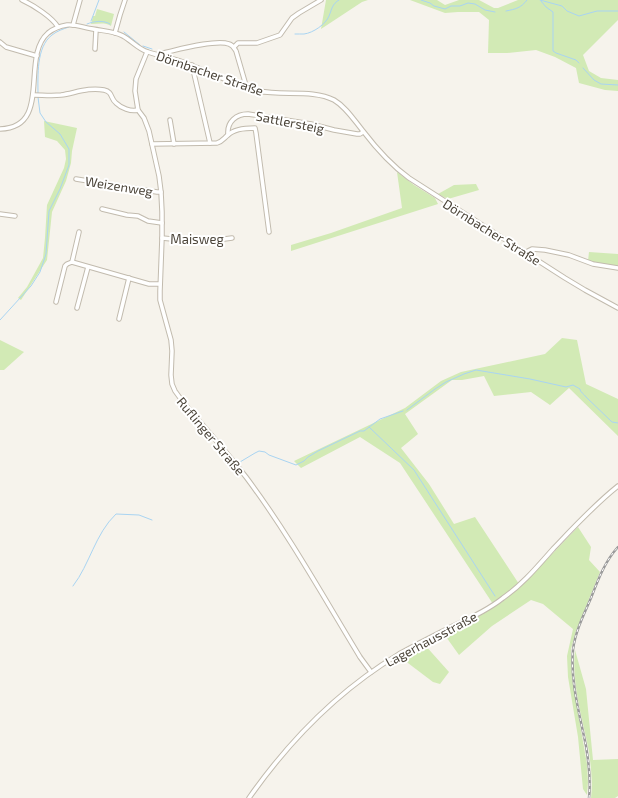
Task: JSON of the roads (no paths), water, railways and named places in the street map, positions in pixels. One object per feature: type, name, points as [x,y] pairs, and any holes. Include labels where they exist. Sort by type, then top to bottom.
[{"type":"street","points":[[22,0],[54,22],[58,27]]},
{"type":"street","points":[[73,25],[80,0]]},
{"type":"street","points":[[115,33],[125,0]]},
{"type":"street","points":[[234,47],[238,43],[257,43],[280,35],[292,18],[321,0]]},
{"type":"street","name":"Dörnbacher Straße","points":[[0,129],[10,128],[22,121],[29,110],[36,95],[36,56],[42,39],[48,33],[65,25],[73,25],[115,33],[147,52],[192,65],[262,92],[310,94],[330,98],[345,108],[392,164],[408,178],[526,254],[618,308]]},
{"type":"street","points":[[95,49],[96,30]]},
{"type":"street","points":[[0,42],[6,47],[36,56]]},
{"type":"street","points":[[160,55],[182,48],[205,44],[230,44],[234,47],[237,55],[245,86]]},
{"type":"street","name":"Ruflinger Straße","points":[[147,52],[135,82],[135,91],[138,110],[146,121],[162,192],[160,300],[171,340],[171,378],[175,391],[182,402],[241,470],[256,491],[289,539],[371,672]]},
{"type":"street","points":[[192,65],[210,143]]},
{"type":"street","points":[[36,95],[60,95],[88,89],[100,90],[109,92],[115,102],[124,108],[133,111],[138,110]]},
{"type":"street","name":"Sattlersteig","points":[[228,134],[232,120],[239,115],[248,114],[256,114],[311,124],[357,134],[364,132]]},
{"type":"street","points":[[170,120],[174,144]]},
{"type":"street","points":[[152,144],[217,143],[222,141],[228,134],[235,131],[255,128],[269,232]]},
{"type":"street","name":"Weizenweg","points":[[76,179],[162,192]]},
{"type":"street","points":[[102,209],[138,216],[148,221],[162,223]]},
{"type":"street","points":[[0,214],[15,216]]},
{"type":"street","points":[[72,262],[79,232]]},
{"type":"street","name":"Maisweg","points":[[162,238],[199,241],[214,241],[232,238]]},
{"type":"street","points":[[526,254],[532,249],[545,250],[569,255],[593,264],[618,268]]},
{"type":"street","points":[[56,302],[65,266],[66,264],[72,262],[149,284],[160,284]]},
{"type":"street","points":[[76,308],[88,267]]},
{"type":"street","points":[[119,319],[129,278]]},
{"type":"street","name":"Lagerhausstraße","points":[[249,798],[275,763],[297,738],[339,698],[371,672],[399,654],[486,610],[503,598],[527,577],[591,509],[618,486]]},
{"type":"waterway","points":[[91,21],[99,0]]},
{"type":"waterway","points":[[295,34],[304,34],[319,28],[325,22],[334,5],[339,0]]},
{"type":"waterway","points":[[421,0],[445,9],[451,6],[460,6],[468,3],[475,4],[485,10],[495,12]]},
{"type":"waterway","points":[[506,11],[518,8],[527,0]]},
{"type":"waterway","points":[[540,0],[562,6],[567,11],[579,16],[597,11],[618,11]]},
{"type":"waterway","points":[[541,1],[553,12],[553,51],[576,60],[579,63]]},
{"type":"waterway","points":[[87,24],[99,21],[110,24]]},
{"type":"waterway","points":[[38,94],[39,62],[43,47],[52,35],[69,27]]},
{"type":"waterway","points":[[124,32],[140,45]]},
{"type":"waterway","points":[[143,46],[152,49]]},
{"type":"waterway","points":[[583,68],[594,80],[601,84],[618,85]]},
{"type":"waterway","points":[[0,320],[31,286],[40,272],[46,254],[49,211],[60,189],[69,165],[69,149],[60,134],[46,122],[40,113],[38,97]]},
{"type":"waterway","points":[[407,410],[446,382],[476,370],[566,387],[573,385],[580,389],[581,392],[612,422],[618,423]]},
{"type":"waterway","points":[[240,462],[259,451],[296,465],[318,451],[360,431],[364,431],[380,419],[403,411]]},
{"type":"waterway","points":[[369,427],[414,470],[495,596]]},
{"type":"waterway","points":[[73,586],[103,531],[116,514],[139,515],[152,520]]},
{"type":"railway","points":[[589,798],[589,766],[574,686],[572,662],[573,650],[578,630],[599,578],[609,558],[618,547]]}]
